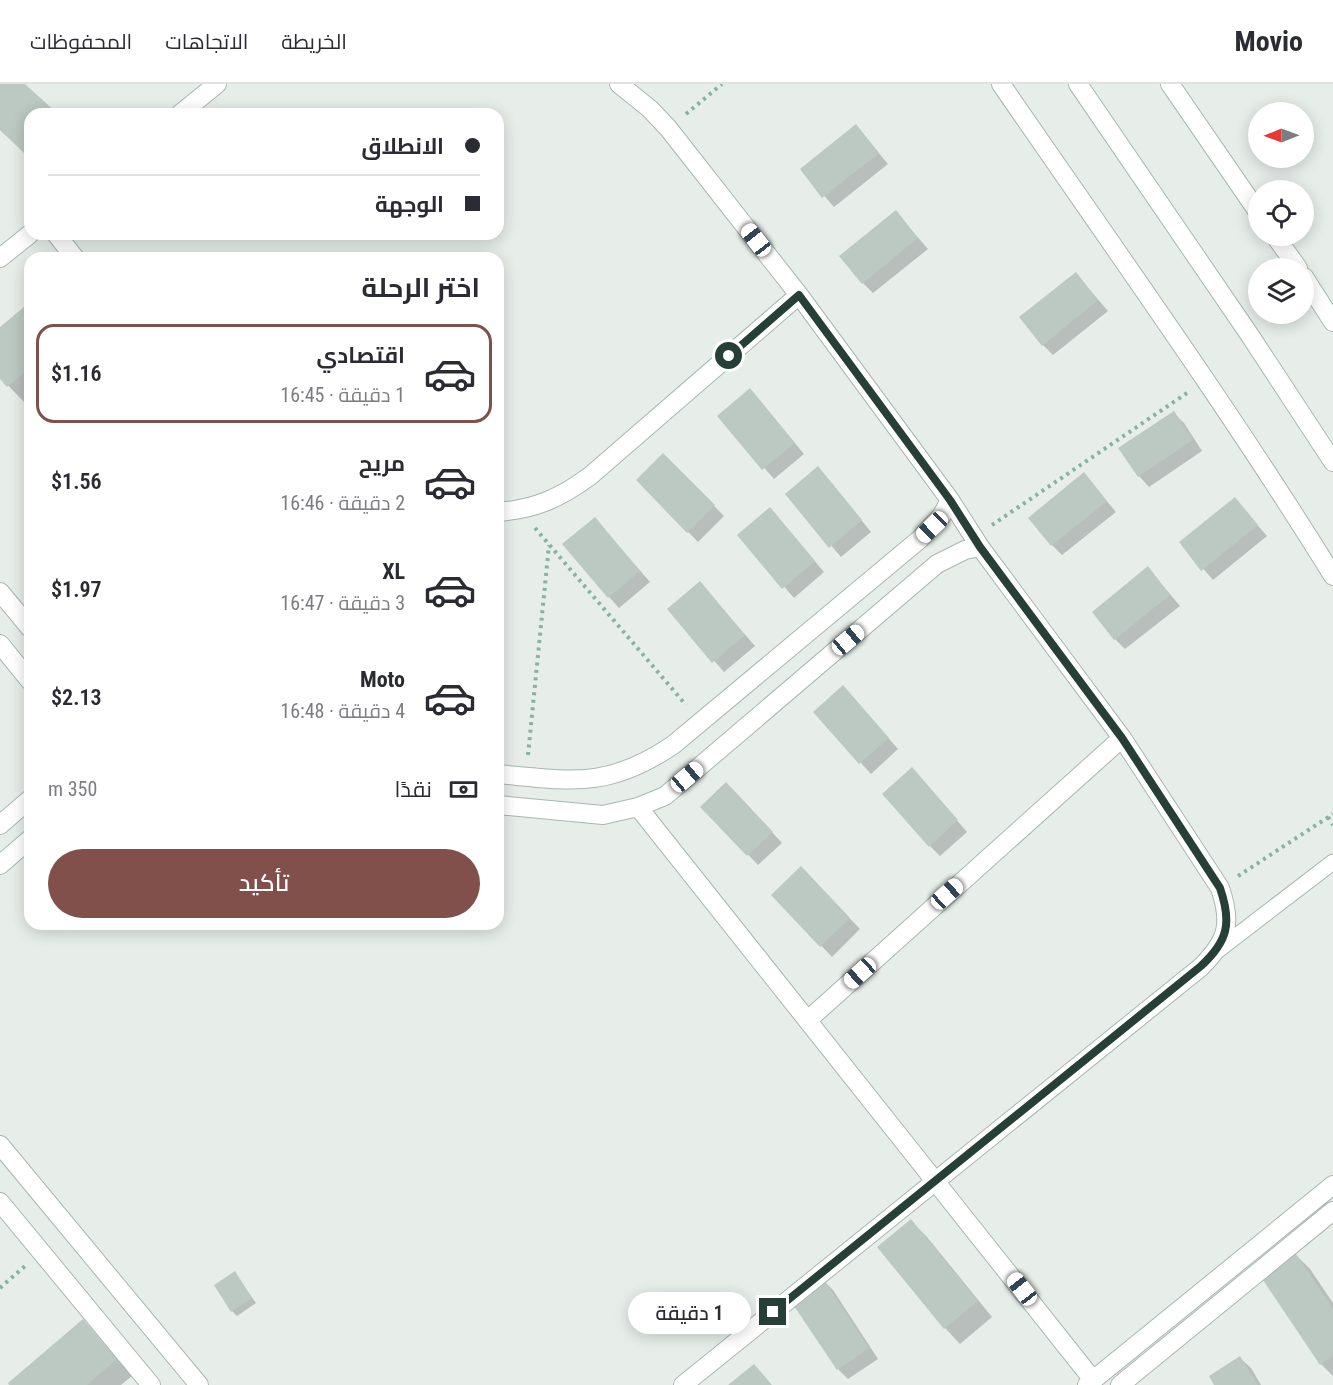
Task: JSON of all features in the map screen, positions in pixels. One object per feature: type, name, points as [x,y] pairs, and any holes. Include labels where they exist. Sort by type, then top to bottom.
[{"type":"street","points":[[187,108],[217,84]]},
{"type":"street","points":[[619,84],[650,109],[668,128],[799,295],[1122,738],[1220,888],[1227,909],[1226,931],[1217,951],[1192,974],[683,1385]]},
{"type":"street","points":[[1001,84],[1205,381],[1333,576]]},
{"type":"street","points":[[1078,84],[1249,334],[1333,462]]},
{"type":"street","points":[[1170,84],[1248,197]]},
{"type":"street","points":[[0,258],[24,239]]},
{"type":"street","points":[[61,240],[70,252]]},
{"type":"street","points":[[1314,293],[1333,322]]},
{"type":"street","points":[[504,511],[545,503],[569,492],[799,295]]},
{"type":"street","points":[[504,775],[589,780],[619,774],[648,762],[673,745],[920,539],[942,515],[950,500]]},
{"type":"street","points":[[504,806],[603,815],[638,807],[664,796],[937,564],[977,542]]},
{"type":"street","points":[[0,592],[24,621]]},
{"type":"street","points":[[0,644],[24,674]]},
{"type":"street","points":[[807,1020],[1122,738]]},
{"type":"street","points":[[0,825],[24,804]]},
{"type":"street","points":[[638,807],[936,1181],[1090,1382],[1333,1185]]},
{"type":"street","points":[[0,865],[24,844]]},
{"type":"street","points":[[0,1145],[199,1385]]},
{"type":"street","points":[[0,1202],[151,1385]]},
{"type":"street","points":[[1120,1385],[1333,1211]]},
{"type":"lane","points":[[1217,951],[1333,862]]},
{"type":"path","points":[[668,128],[722,84]]},
{"type":"path","points":[[977,542],[1205,381]]},
{"type":"path","points":[[519,510],[700,722]]},
{"type":"path","points":[[526,777],[549,544]]},
{"type":"path","points":[[1220,888],[1333,814]]},
{"type":"path","points":[[1328,817],[1333,825]]},
{"type":"path","points":[[0,1288],[42,1252]]},
{"type":"building","points":[[0,84],[25,84],[51,108],[24,108],[24,153],[0,130]]},
{"type":"building","points":[[856,124],[879,153],[822,198],[800,169]]},
{"type":"building","points":[[896,210],[918,238],[862,284],[839,256]]},
{"type":"building","points":[[1076,272],[1098,300],[1042,346],[1019,317]]},
{"type":"building","points":[[24,307],[24,373],[7,387],[0,379],[0,327]]},
{"type":"building","points":[[750,388],[795,443],[762,470],[717,416]]},
{"type":"building","points":[[1174,411],[1193,440],[1138,477],[1118,448]]},
{"type":"building","points":[[663,453],[715,505],[687,533],[636,480]]},
{"type":"building","points":[[818,466],[862,520],[829,548],[785,494]]},
{"type":"building","points":[[1084,472],[1107,501],[1051,546],[1028,518]]},
{"type":"building","points":[[1235,497],[1258,525],[1201,571],[1179,542]]},
{"type":"building","points":[[770,507],[815,561],[782,589],[737,535]]},
{"type":"building","points":[[595,517],[640,571],[608,598],[562,544]]},
{"type":"building","points":[[1148,566],[1170,595],[1114,640],[1092,612]]},
{"type":"building","points":[[700,581],[745,635],[712,663],[667,609]]},
{"type":"building","points":[[843,685],[889,738],[859,764],[813,712]]},
{"type":"building","points":[[912,767],[958,820],[929,847],[882,794]]},
{"type":"building","points":[[726,782],[773,832],[747,856],[700,807]]},
{"type":"building","points":[[801,866],[850,918],[820,947],[771,895]]},
{"type":"building","points":[[911,1219],[978,1301],[944,1329],[877,1247]]},
{"type":"building","points":[[1294,1251],[1333,1309],[1333,1356],[1320,1365],[1259,1274]]},
{"type":"building","points":[[235,1271],[252,1298],[231,1312],[214,1285]]},
{"type":"building","points":[[823,1278],[869,1348],[837,1370],[790,1300]]},
{"type":"building","points":[[83,1319],[117,1359],[87,1385],[9,1385],[8,1383]]},
{"type":"building","points":[[1240,1356],[1258,1385],[1214,1385],[1209,1376]]},
{"type":"building","points":[[754,1364],[772,1385],[728,1385]]},
{"type":"route","points":[[729,356],[799,295],[950,500],[980,547],[1122,738],[1220,888],[1227,909],[1226,931],[1217,951],[1201,966],[773,1312]]}]
